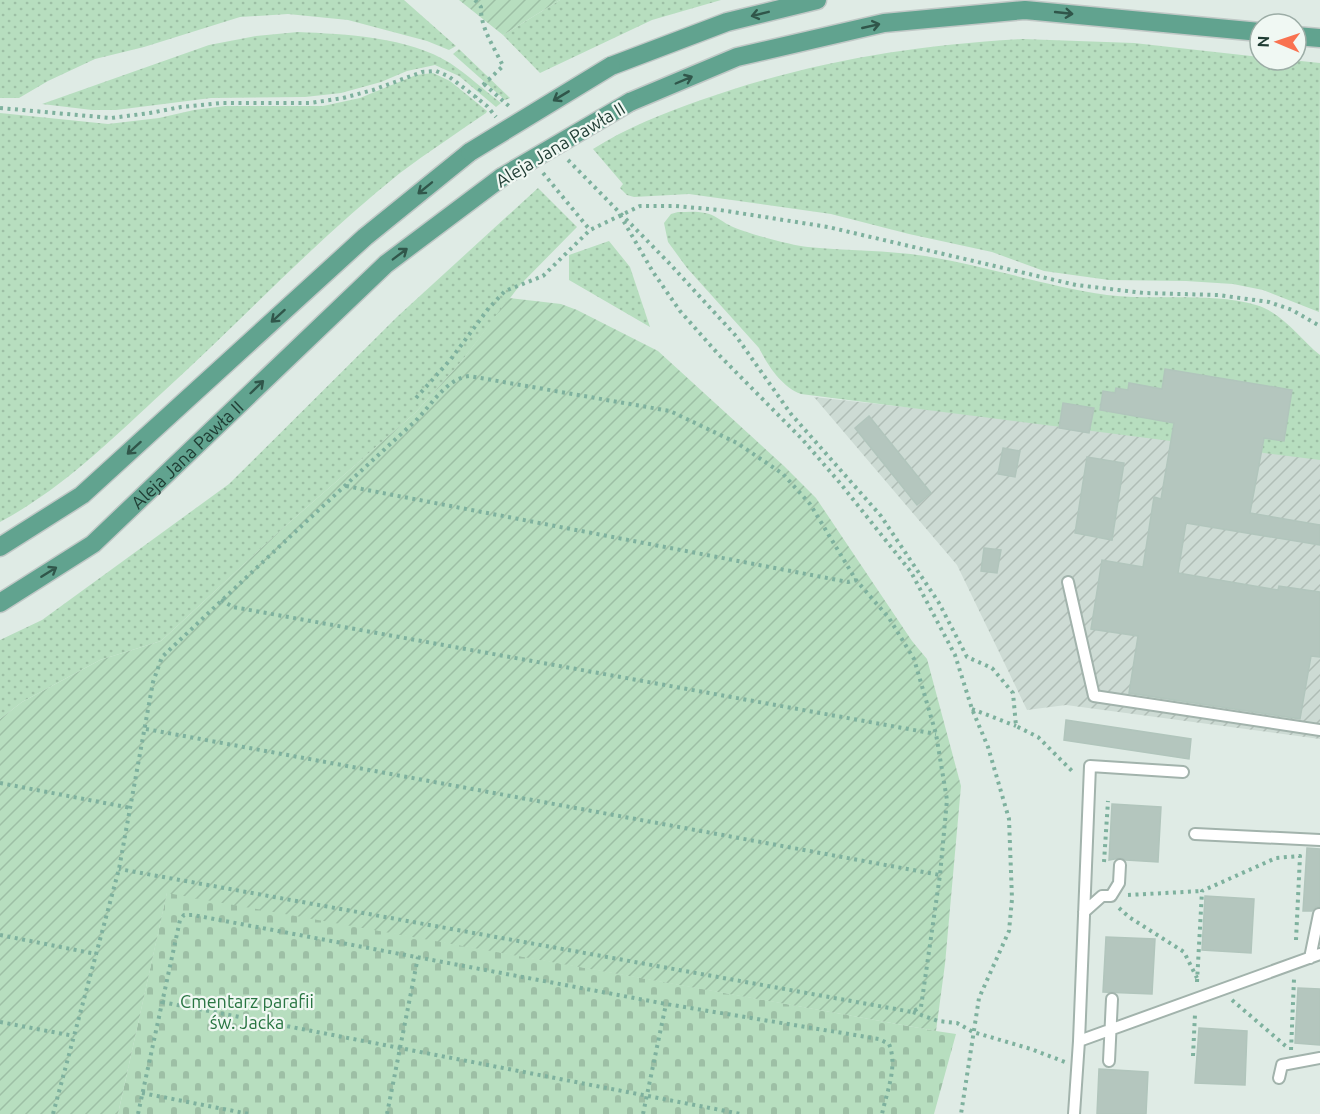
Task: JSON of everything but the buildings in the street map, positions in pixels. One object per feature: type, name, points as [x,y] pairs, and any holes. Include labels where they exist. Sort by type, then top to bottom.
[{"type":"main road","points":[[0,547],[82,495],[365,237],[470,152],[611,66],[727,22],[817,0]]},
{"type":"main road","name":"Aleja Jana Pawła II","points":[[0,603],[93,544],[386,264],[502,177],[630,102],[737,57],[884,23],[1025,10],[1248,31]]},
{"type":"lane","points":[[1068,582],[1094,696],[1320,730]]},
{"type":"lane","points":[[1074,1114],[1088,870],[1090,766],[1183,772]]},
{"type":"lane","points":[[1195,834],[1320,840]]},
{"type":"lane","points":[[1084,912],[1102,896],[1111,896],[1119,883],[1120,865]]},
{"type":"lane","points":[[1079,1041],[1315,956],[1319,914]]},
{"type":"lane","points":[[1109,1061],[1112,999]]},
{"type":"lane","points":[[1279,1078],[1282,1065],[1320,1059]]},
{"type":"path","points":[[475,0],[481,7],[480,16],[484,28],[503,66],[484,84],[476,97]]},
{"type":"path","points":[[0,108],[111,118],[181,106],[222,103],[310,103],[343,98],[423,72]]},
{"type":"path","points":[[484,84],[518,114]]},
{"type":"path","points":[[563,155],[669,263],[736,336],[791,414],[881,516],[939,603],[967,657],[992,668],[1012,693],[1016,726]]},
{"type":"path","points":[[416,398],[451,359],[488,309],[505,291],[543,276],[590,230],[640,206],[720,210],[778,218],[870,236],[1077,285],[1144,292],[1218,295],[1269,302],[1292,310],[1320,326]]},
{"type":"path","points":[[620,215],[653,272],[680,310],[719,355],[825,465],[911,572],[955,655],[972,709],[988,747],[1009,819],[1012,899],[1009,931],[979,998],[961,1114]]},
{"type":"path","points":[[53,1114],[119,869],[153,682],[162,657],[417,420],[459,377],[469,376],[670,411],[737,443],[783,474],[810,504],[856,580],[889,618],[914,659],[936,734],[947,800],[940,875],[921,1007],[912,1012]]},
{"type":"path","points":[[345,485],[848,582],[856,580]]},
{"type":"path","points":[[221,600],[233,607],[936,734]]},
{"type":"path","points":[[972,709],[1038,737],[1089,789]]},
{"type":"path","points":[[146,729],[940,875]]},
{"type":"path","points":[[0,783],[131,808]]},
{"type":"path","points":[[1197,978],[1184,952],[1129,917],[1118,907],[1111,896],[1202,891],[1276,858],[1300,856],[1295,963]]},
{"type":"path","points":[[119,869],[912,1012],[938,1021],[957,1023],[973,1032],[1031,1049],[1065,1062],[1078,1063]]},
{"type":"path","points":[[1200,920],[1202,891]]},
{"type":"path","points":[[138,1114],[180,920],[184,915],[193,915],[666,1004],[879,1038],[889,1044],[893,1055],[882,1114]]},
{"type":"path","points":[[0,935],[96,954]]},
{"type":"path","points":[[387,1114],[418,957]]},
{"type":"path","points":[[1284,977],[1295,973],[1291,1050]]},
{"type":"path","points":[[1240,993],[1230,998],[1291,1050],[1300,1053]]},
{"type":"path","points":[[162,1002],[741,1114]]},
{"type":"path","points":[[643,1114],[666,1004]]},
{"type":"path","points":[[1184,1014],[1195,1010]]},
{"type":"path","points":[[0,1022],[74,1036]]},
{"type":"path","points":[[142,1093],[249,1114]]},
{"type":"shaded area","points":[[814,397],[1076,426],[1320,459],[1320,739],[1066,705],[1027,710],[957,565]]},
{"type":"green space","points":[[0,0],[404,0],[456,46],[449,50],[427,41],[348,20],[288,14],[240,17],[144,47],[95,59],[48,81],[19,98],[0,98]]},
{"type":"green space","points":[[459,0],[560,0],[503,35]]},
{"type":"green space","points":[[560,0],[721,0],[652,20],[540,73],[503,35]]},
{"type":"green space","points":[[298,32],[376,38],[416,47],[450,63],[501,103],[496,107],[459,76],[435,65],[407,71],[381,82],[341,93],[305,97],[211,98],[116,110],[92,110],[42,104],[209,45],[256,36]]},
{"type":"green space","points":[[1022,39],[1134,43],[1248,56],[1248,72],[1308,72],[1308,62],[1320,63],[1319,312],[1263,290],[1233,284],[1109,280],[1044,271],[992,252],[831,214],[689,194],[634,197],[627,195],[620,188],[623,184],[593,149],[673,110],[779,76],[899,51]]},
{"type":"green space","points":[[459,49],[510,98],[505,100],[453,54]]},
{"type":"green space","points":[[433,73],[450,81],[487,111],[486,113],[400,173],[369,199],[105,445],[65,479],[23,509],[0,522],[0,113],[108,124],[159,118],[225,106],[323,106],[360,98],[416,75]]},
{"type":"green space","points":[[538,188],[577,227],[520,285],[461,362],[415,413],[283,528],[161,641],[100,660],[22,702],[0,719],[0,640],[42,620],[229,484],[398,316]]},
{"type":"green space","points":[[678,212],[708,214],[745,232],[800,246],[925,256],[1061,287],[1107,295],[1220,299],[1256,305],[1282,320],[1320,355],[1320,460],[801,394],[794,391],[776,375],[759,348],[687,268],[668,242],[664,223],[671,214]]},
{"type":"green space","points":[[609,241],[630,267],[650,327],[569,280],[569,255]]},
{"type":"green space","points":[[509,298],[561,304],[658,351],[816,498],[912,641],[927,659],[961,786],[945,964],[936,1031],[167,893],[118,1114],[0,1114],[0,719],[22,702],[100,660],[161,641],[283,528],[415,413],[461,362]]},
{"type":"green space","name":"Cmentarz parafii św. Jacka","points":[[167,892],[956,1034],[934,1114],[118,1114]]}]
